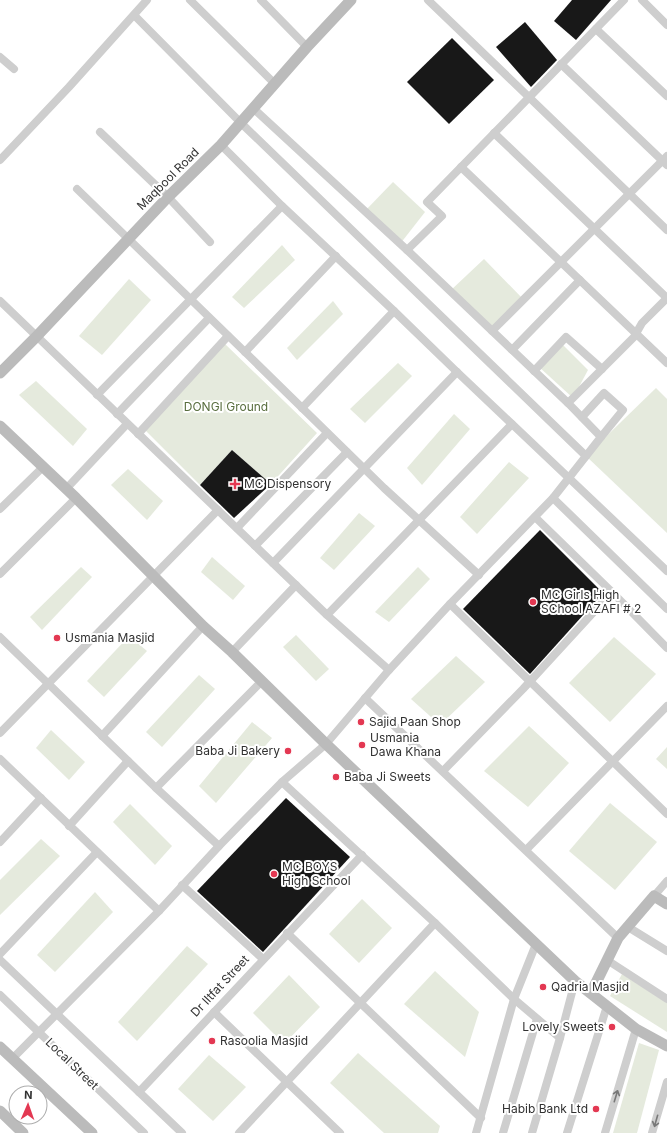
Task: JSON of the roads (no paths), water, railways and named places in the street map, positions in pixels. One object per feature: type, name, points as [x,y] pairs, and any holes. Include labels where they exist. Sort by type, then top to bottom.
[{"type":"street","points":[[0,160],[69,87],[147,0]]},
{"type":"street","points":[[190,0],[275,84]]},
{"type":"street","points":[[261,0],[307,47]]},
{"type":"street","name":"Maqbool Road","points":[[0,373],[168,197],[221,145],[307,47],[351,0]]},
{"type":"street","points":[[428,0],[667,230]]},
{"type":"street","points":[[407,250],[442,216],[427,202],[624,0]]},
{"type":"street","points":[[642,0],[667,25]]},
{"type":"street","points":[[134,15],[241,123],[586,456]]},
{"type":"street","points":[[596,29],[667,96]]},
{"type":"street","points":[[0,57],[14,69]]},
{"type":"street","points":[[492,331],[665,160],[561,64]]},
{"type":"street","points":[[254,109],[407,250],[568,403],[601,437]]},
{"type":"street","points":[[100,132],[168,197],[210,242]]},
{"type":"street","points":[[494,133],[667,298],[642,324],[634,337],[568,403]]},
{"type":"street","points":[[221,145],[282,206],[394,310],[457,372],[667,571]]},
{"type":"street","points":[[461,167],[667,363]]},
{"type":"street","points":[[76,189],[346,452],[478,575]]},
{"type":"street","points":[[97,395],[282,206]]},
{"type":"street","points":[[245,352],[336,256]]},
{"type":"street","points":[[512,350],[580,280]]},
{"type":"street","points":[[0,302],[327,615],[389,670]]},
{"type":"street","points":[[302,408],[394,310]]},
{"type":"street","points":[[117,414],[209,318]]},
{"type":"street","points":[[138,434],[228,336]]},
{"type":"street","points":[[534,371],[566,337],[602,369]]},
{"type":"street","points":[[274,563],[457,372]]},
{"type":"street","points":[[12,1059],[58,1015],[282,782],[326,744],[389,670],[450,604],[553,498],[623,410],[604,393],[582,417]]},
{"type":"street","points":[[66,489],[127,424]]},
{"type":"street","points":[[327,615],[512,424]]},
{"type":"street","points":[[1,430],[76,498],[203,626],[232,652],[326,744],[536,944],[590,993],[636,1029],[667,1046]]},
{"type":"street","points":[[237,528],[327,433]]},
{"type":"street","points":[[255,546],[346,452]]},
{"type":"street","points":[[0,509],[43,467]]},
{"type":"street","points":[[0,574],[76,498]]},
{"type":"street","points":[[553,498],[667,609]]},
{"type":"street","points":[[0,733],[47,683],[218,510]]},
{"type":"street","points":[[535,517],[667,648]]},
{"type":"street","points":[[232,652],[296,585]]},
{"type":"street","points":[[443,771],[530,682],[612,592]]},
{"type":"street","points":[[450,604],[667,814]]},
{"type":"street","points":[[102,736],[203,626]]},
{"type":"street","points":[[0,637],[156,788],[219,846]]},
{"type":"street","points":[[156,788],[262,682]]},
{"type":"street","points":[[365,698],[618,938]]},
{"type":"street","points":[[526,850],[667,706]]},
{"type":"street","points":[[0,759],[159,911]]},
{"type":"street","points":[[69,826],[128,761]]},
{"type":"street","points":[[282,782],[435,923],[514,999],[560,1038]]},
{"type":"street","points":[[0,842],[41,798]]},
{"type":"street","points":[[0,954],[97,852]]},
{"type":"street","name":"Dr Iltfat Street","points":[[139,1092],[362,855]]},
{"type":"street","points":[[590,993],[618,938],[667,881]]},
{"type":"street","points":[[182,885],[263,959]]},
{"type":"street","points":[[654,896],[667,904]]},
{"type":"street","points":[[239,1133],[435,923]]},
{"type":"street","points":[[628,927],[667,951]]},
{"type":"street","points":[[287,933],[481,1118]]},
{"type":"street","points":[[476,1133],[514,999],[536,944]]},
{"type":"street","points":[[0,960],[182,1133]]},
{"type":"street","points":[[607,960],[667,999]]},
{"type":"street","points":[[532,1133],[560,1038],[575,980]]},
{"type":"street","name":"Local Street","points":[[0,995],[144,1133]]},
{"type":"street","points":[[567,1133],[607,1006]]},
{"type":"street","points":[[214,1012],[340,1133]]},
{"type":"street","points":[[503,1133],[537,1019]]},
{"type":"street","points":[[605,1133],[636,1029]]},
{"type":"street","points":[[0,1047],[92,1133]]},
{"type":"street","points":[[652,1133],[667,1082]]},
{"type":"street","points":[[0,1111],[24,1133]]},
{"type":"place","name":"MC Dispensory","points":[[235,484]]},
{"type":"place","name":"MC Girls High SChool AZAFI # 2","points":[[533,602]]},
{"type":"place","name":"Usmania Masjid","points":[[57,638]]},
{"type":"place","name":"Sajid Paan Shop","points":[[361,722]]},
{"type":"place","name":"Usmania Dawa Khana","points":[[362,745]]},
{"type":"place","name":"Baba Ji Bakery","points":[[288,751]]},
{"type":"place","name":"Baba Ji Sweets","points":[[336,777]]},
{"type":"place","name":"MC BOYS High School","points":[[274,874]]},
{"type":"place","name":"Qadria Masjid","points":[[543,987]]},
{"type":"place","name":"Lovely Sweets","points":[[612,1027]]},
{"type":"place","name":"Rasoolia Masjid","points":[[212,1041]]},
{"type":"place","name":"Habib Bank Ltd","points":[[596,1109]]},
{"type":"park label","name":"DONGI Ground","points":[[226,407]]}]
